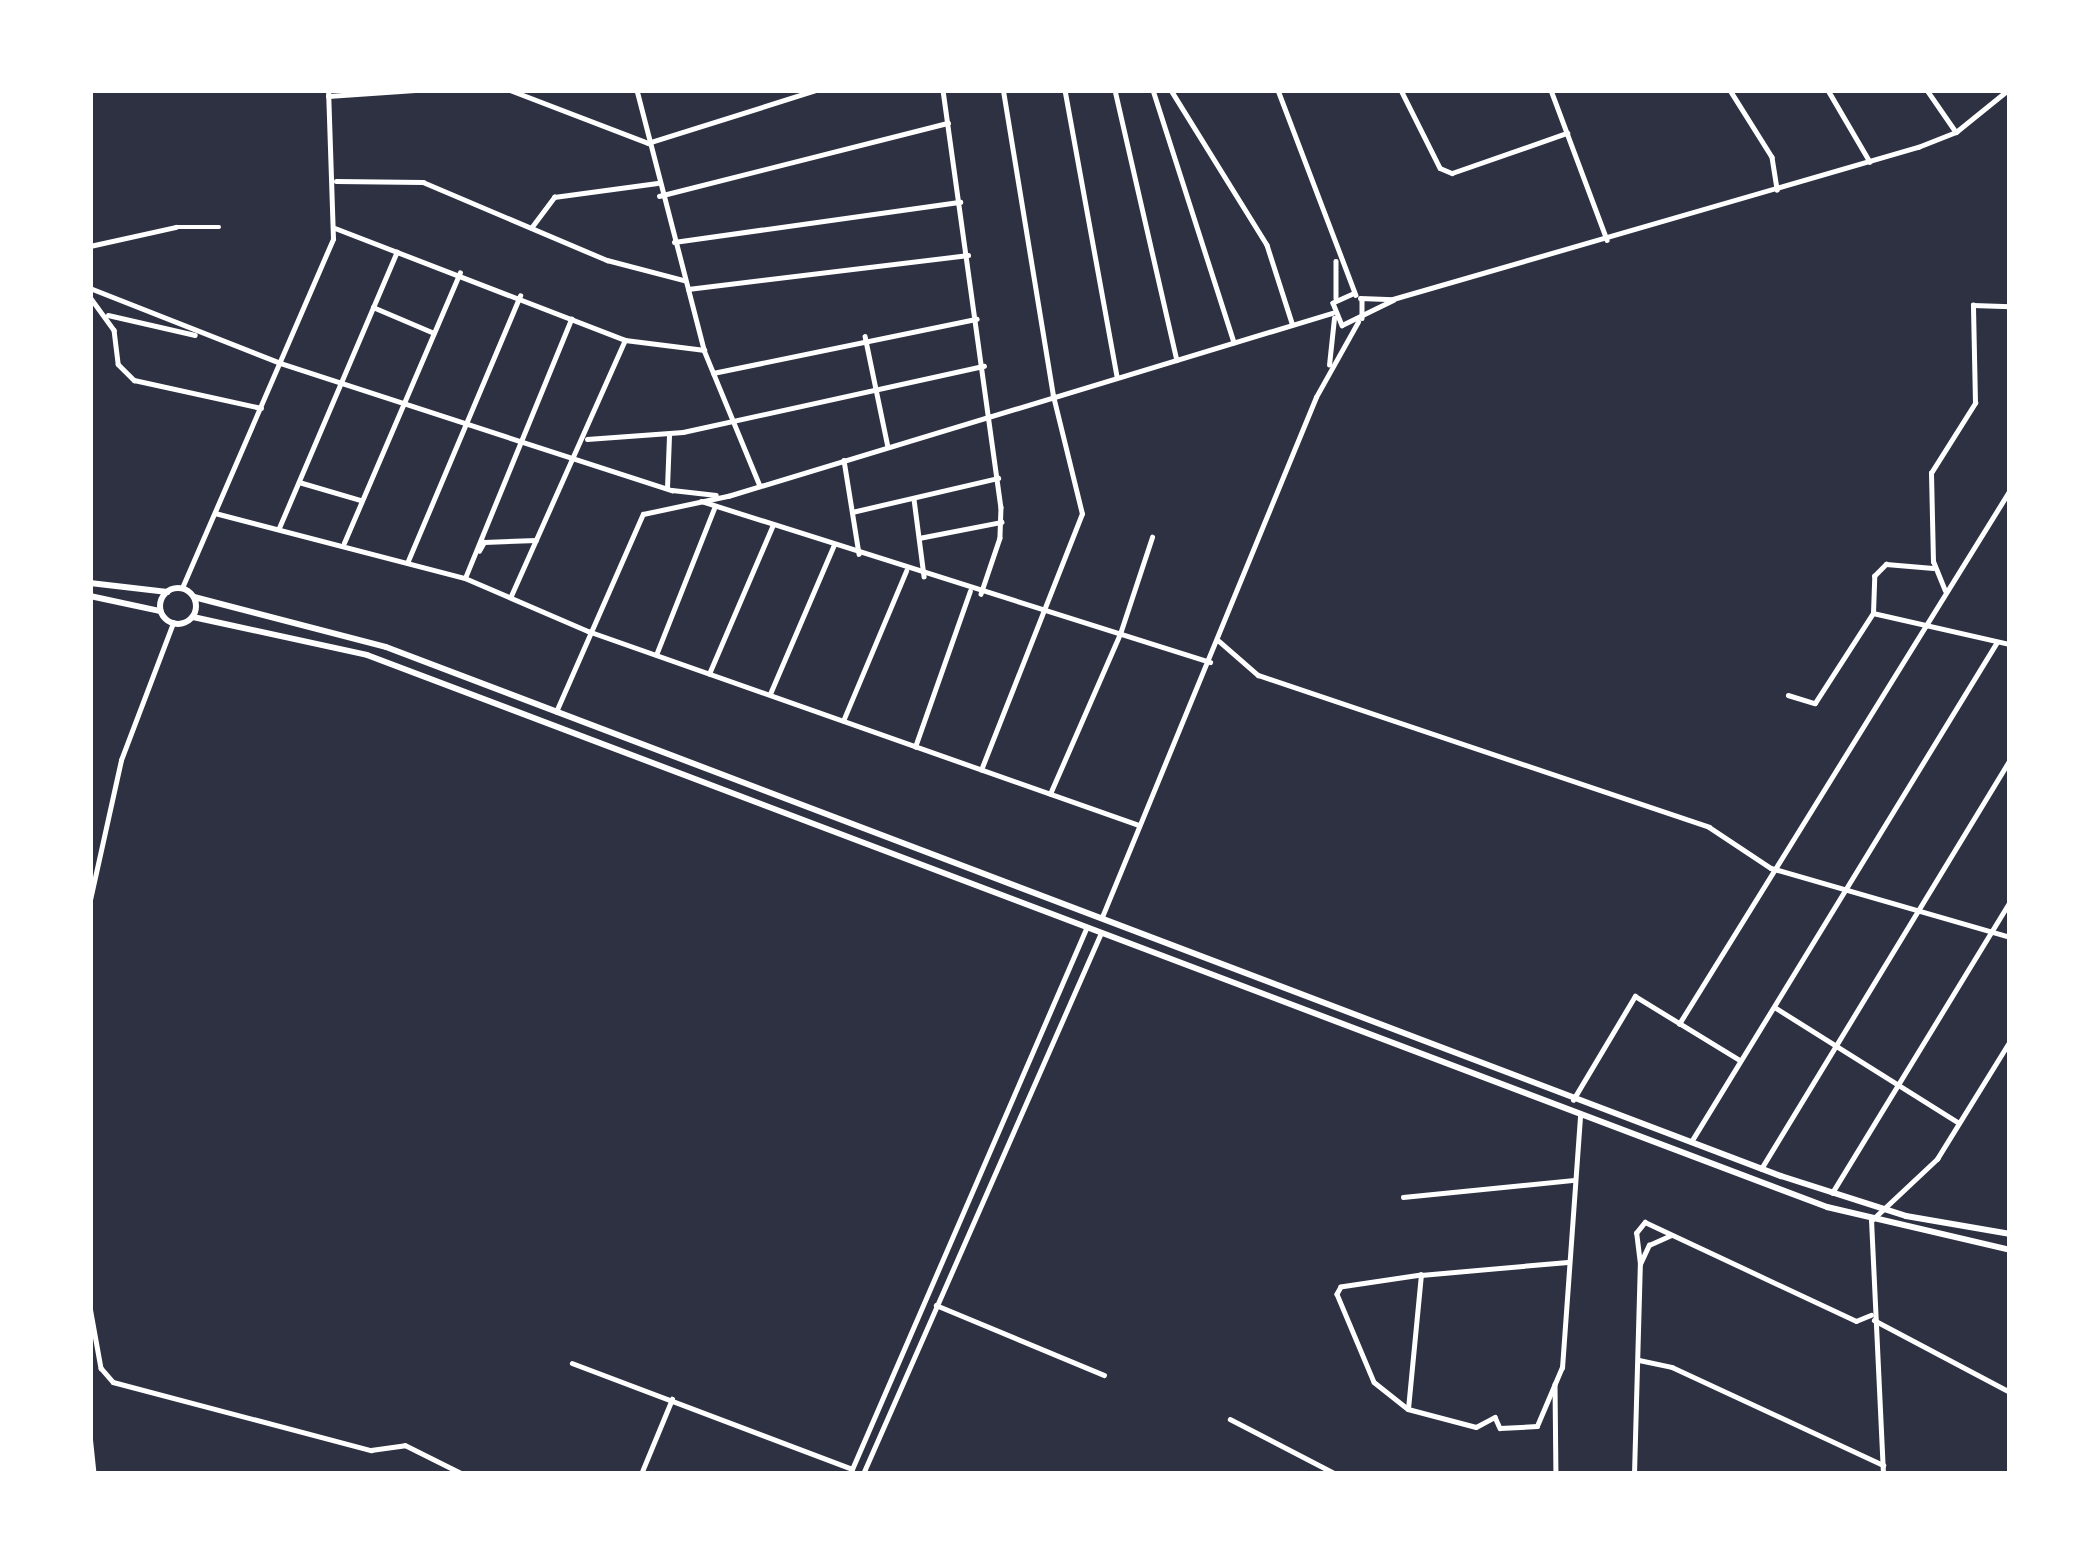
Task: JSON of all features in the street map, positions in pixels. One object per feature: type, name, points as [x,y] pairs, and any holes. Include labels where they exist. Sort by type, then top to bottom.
[{"type":"highway","points":[[90,584],[167,592],[182,588],[194,597],[352,636],[1761,1169],[1877,1208],[2010,1234]]},
{"type":"highway","points":[[160,611],[167,592]]},
{"type":"highway","points":[[90,596],[160,611],[173,623],[193,617],[367,655],[1580,1117],[1871,1221],[2010,1250]]},
{"type":"highway","points":[[193,617],[194,597]]},
{"type":"street","points":[[182,588],[335,229],[328,94],[415,90]]},
{"type":"street","points":[[510,90],[648,142],[816,90]]},
{"type":"street","points":[[637,90],[659,196],[704,350],[760,486]]},
{"type":"street","points":[[943,90],[998,478],[1001,522],[981,594]]},
{"type":"street","points":[[981,770],[1049,612],[1082,514],[1053,396],[1003,90]]},
{"type":"street","points":[[1065,90],[1117,377]]},
{"type":"street","points":[[1115,90],[1177,359]]},
{"type":"street","points":[[1153,90],[1234,342]]},
{"type":"street","points":[[1171,90],[1267,245],[1292,325]]},
{"type":"street","points":[[1278,90],[1335,256],[1358,296],[1360,320]]},
{"type":"street","points":[[1401,90],[1440,169],[1452,172],[1567,134]]},
{"type":"street","points":[[1551,90],[1606,240]]},
{"type":"street","points":[[1730,90],[1772,157],[1777,190]]},
{"type":"street","points":[[1828,90],[1870,162]]},
{"type":"street","points":[[1927,90],[1956,132]]},
{"type":"street","points":[[1101,918],[1328,371],[1360,320],[1394,299],[1777,190],[1956,132],[2008,90]]},
{"type":"street","points":[[659,196],[948,123]]},
{"type":"street","points":[[336,181],[423,182],[531,228],[683,280]]},
{"type":"street","points":[[531,228],[554,197],[657,183]]},
{"type":"street","points":[[672,242],[960,202]]},
{"type":"street","points":[[90,246],[176,226],[219,227]]},
{"type":"street","points":[[335,229],[625,340],[704,350]]},
{"type":"street","points":[[279,528],[397,250]]},
{"type":"street","points":[[686,290],[968,255]]},
{"type":"street","points":[[1328,371],[1335,256]]},
{"type":"street","points":[[344,543],[460,273]]},
{"type":"street","points":[[90,288],[280,363],[344,378],[667,488],[728,496]]},
{"type":"street","points":[[408,562],[472,420],[520,296]]},
{"type":"street","points":[[90,297],[106,315],[118,364],[134,380],[261,408]]},
{"type":"street","points":[[1336,298],[1394,299]]},
{"type":"street","points":[[1945,591],[1935,569],[1931,473],[1975,404],[1972,307],[2010,306]]},
{"type":"street","points":[[373,308],[435,334]]},
{"type":"street","points":[[106,315],[169,335],[200,335]]},
{"type":"street","points":[[556,712],[643,514],[728,496],[1292,325],[1333,316],[1360,320]]},
{"type":"street","points":[[465,578],[571,319]]},
{"type":"street","points":[[713,374],[865,336],[977,319]]},
{"type":"street","points":[[865,336],[888,447]]},
{"type":"street","points":[[511,596],[587,439],[625,340]]},
{"type":"street","points":[[587,439],[669,435],[984,366]]},
{"type":"street","points":[[667,488],[669,435]]},
{"type":"street","points":[[844,460],[859,554]]},
{"type":"street","points":[[852,512],[998,478]]},
{"type":"street","points":[[298,482],[360,500]]},
{"type":"street","points":[[1679,1024],[1771,868],[2010,490]]},
{"type":"street","points":[[914,499],[924,576]]},
{"type":"street","points":[[700,500],[970,591],[1210,662]]},
{"type":"street","points":[[656,655],[715,506]]},
{"type":"street","points":[[214,513],[465,578],[588,631],[1139,825]]},
{"type":"street","points":[[919,538],[1001,522]]},
{"type":"street","points":[[709,674],[773,525]]},
{"type":"street","points":[[465,578],[484,542],[529,544],[541,535]]},
{"type":"street","points":[[1050,794],[1120,634],[1152,537]]},
{"type":"street","points":[[770,694],[834,545]]},
{"type":"street","points":[[1788,695],[1815,704],[1873,613],[1874,576],[1886,564],[1935,569]]},
{"type":"street","points":[[843,721],[906,570]]},
{"type":"street","points":[[915,748],[970,591]]},
{"type":"street","points":[[1873,613],[2010,644]]},
{"type":"street","points":[[90,900],[94,863],[121,760],[173,623]]},
{"type":"street","points":[[1219,641],[1258,675],[1709,827],[1771,868],[2010,938]]},
{"type":"street","points":[[1691,1142],[1997,642]]},
{"type":"street","points":[[1761,1169],[2010,759]]},
{"type":"street","points":[[1832,1194],[2010,901]]},
{"type":"street","points":[[572,1363],[850,1472],[1086,929]]},
{"type":"street","points":[[863,1474],[1100,935]]},
{"type":"street","points":[[1573,1100],[1628,999],[1635,996],[1741,1060]]},
{"type":"street","points":[[1773,1007],[1959,1123]]},
{"type":"street","points":[[1883,1474],[1871,1316],[1871,1221],[1877,1208],[1923,1175],[2010,1041]]},
{"type":"street","points":[[1556,1474],[1552,1396],[1562,1367],[1580,1117]]},
{"type":"street","points":[[1403,1196],[1574,1180]]},
{"type":"street","points":[[1634,1474],[1639,1224],[1856,1321],[1871,1316]]},
{"type":"street","points":[[1640,1264],[1649,1245],[1671,1235]]},
{"type":"street","points":[[1562,1367],[1537,1426],[1500,1428],[1496,1417],[1476,1427],[1408,1409],[1374,1382],[1337,1294],[1342,1287],[1420,1275],[1568,1262]]},
{"type":"street","points":[[1408,1409],[1420,1275]]},
{"type":"street","points":[[936,1305],[1104,1375]]},
{"type":"street","points":[[90,1307],[101,1368],[112,1382],[370,1450],[405,1444],[463,1474]]},
{"type":"street","points":[[1871,1316],[1883,1332],[2010,1392]]},
{"type":"street","points":[[1639,1360],[1672,1367],[1882,1465]]},
{"type":"street","points":[[640,1474],[672,1399]]},
{"type":"street","points":[[1230,1419],[1336,1474]]},
{"type":"street","points":[[90,1435],[94,1474]]}]
